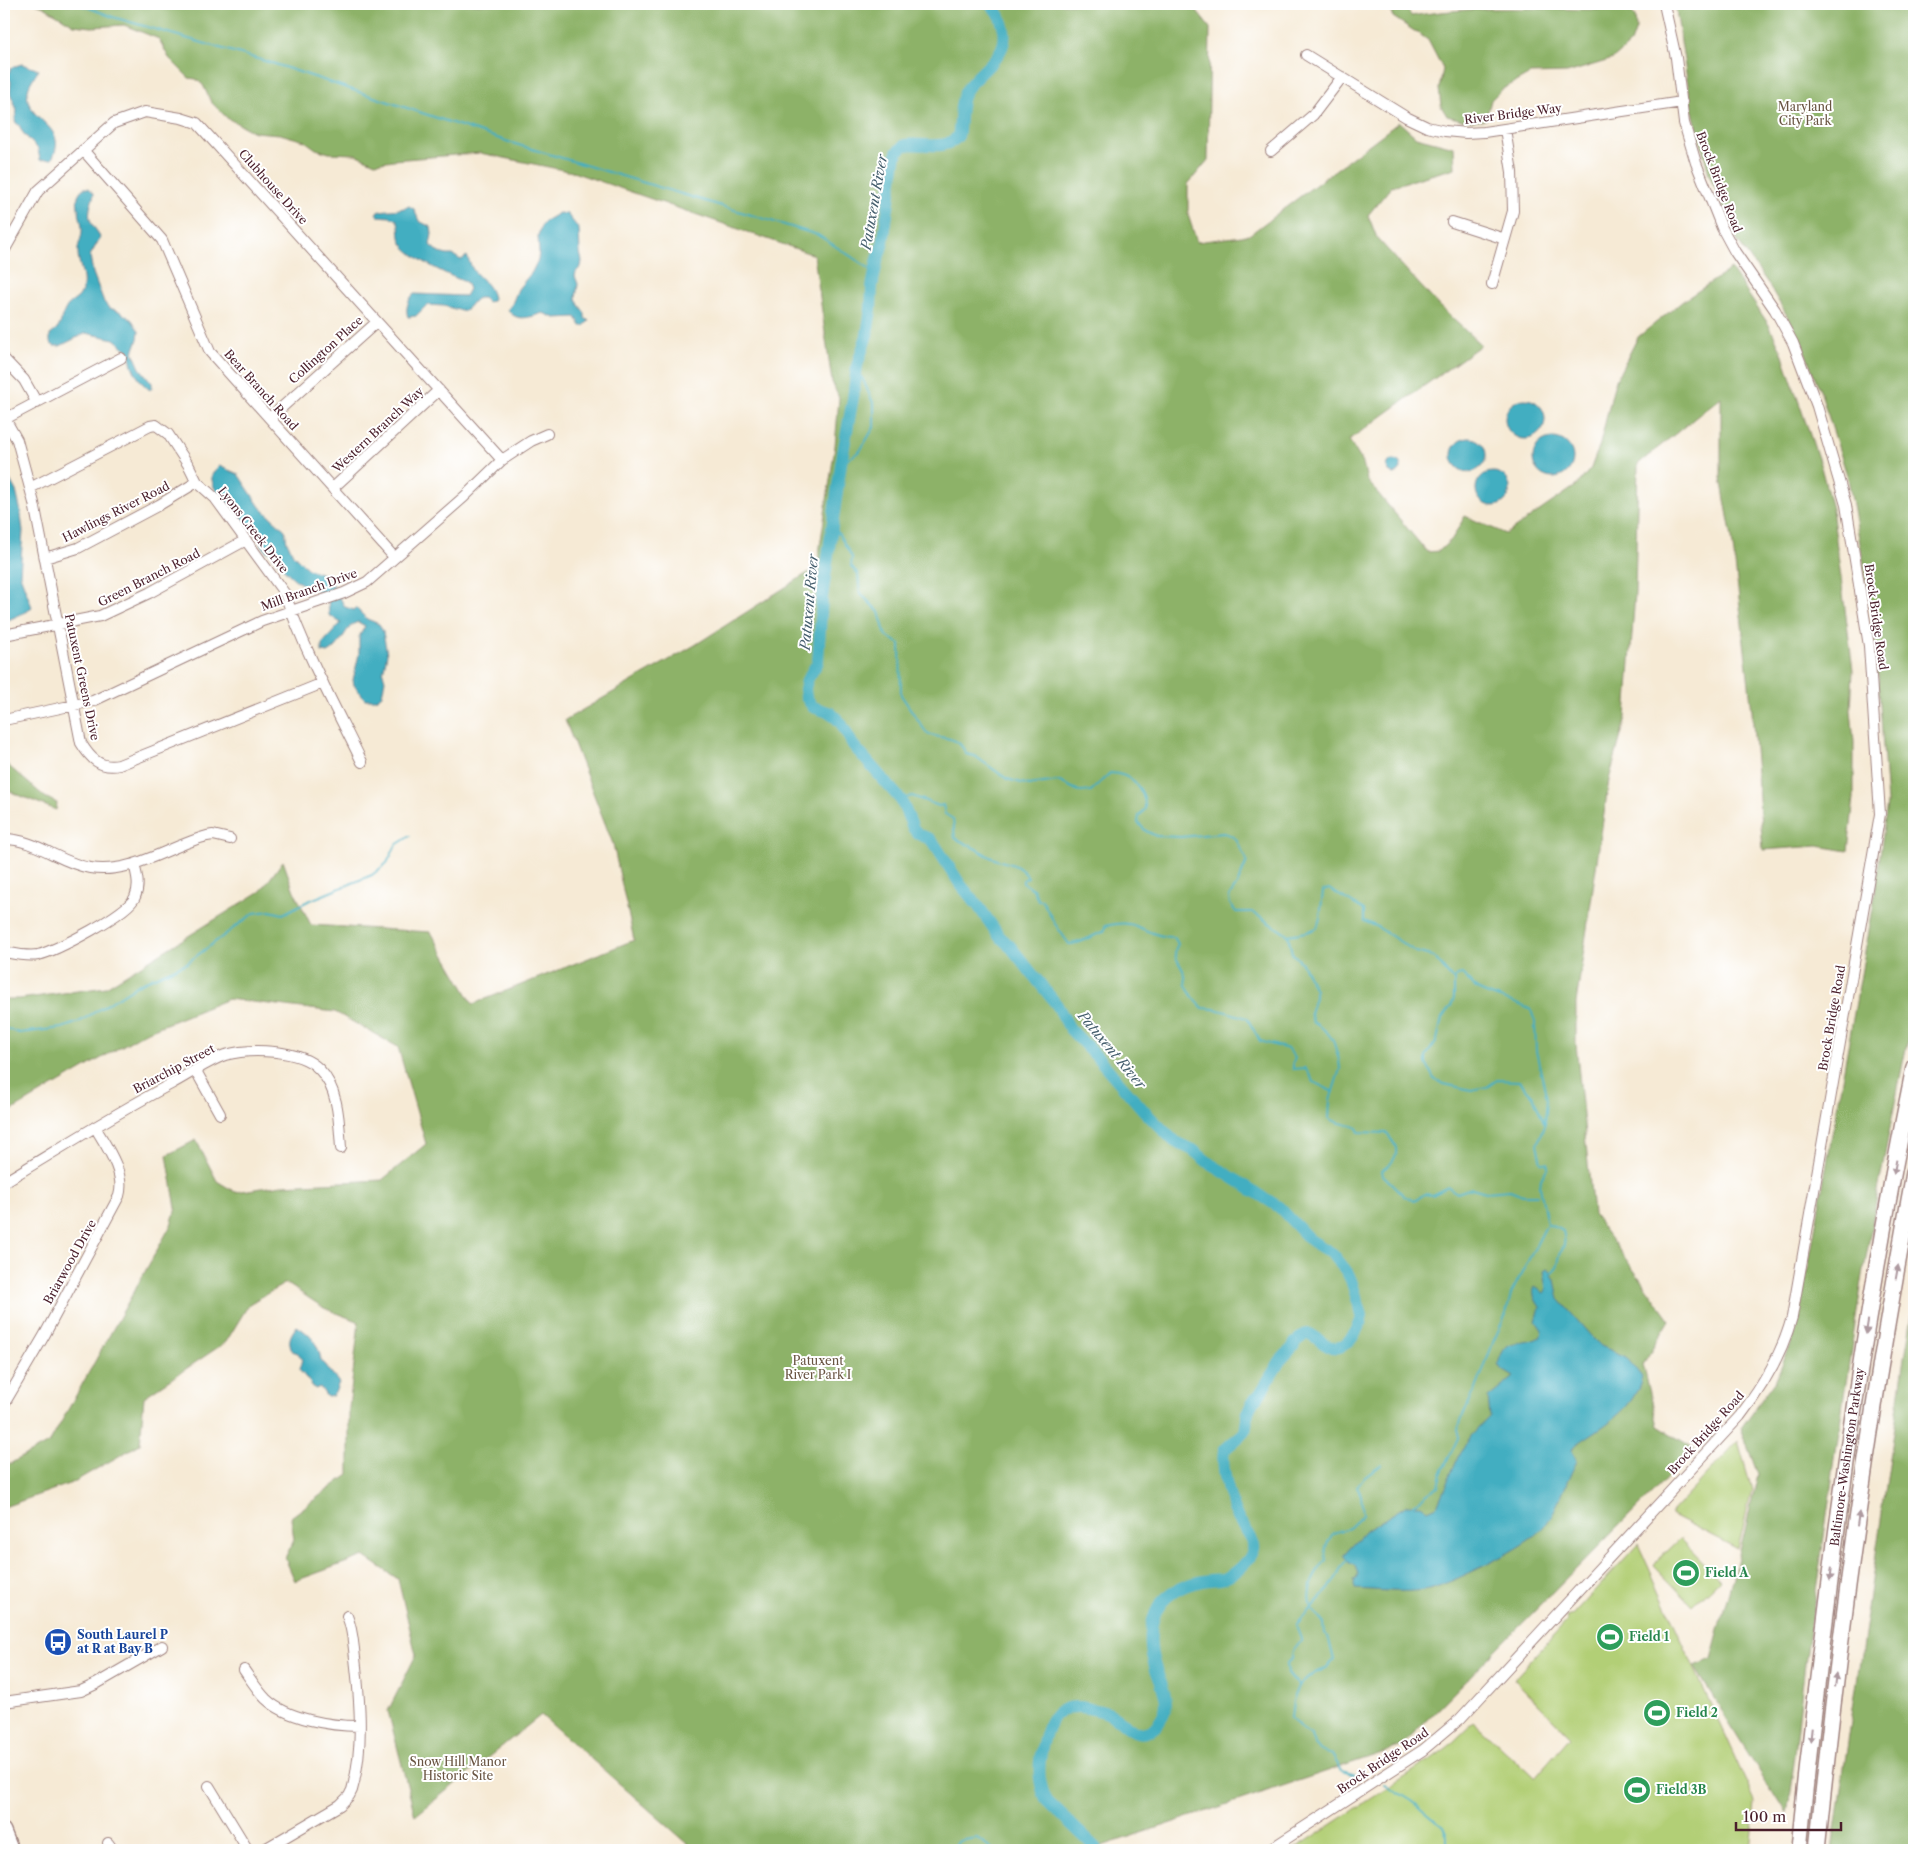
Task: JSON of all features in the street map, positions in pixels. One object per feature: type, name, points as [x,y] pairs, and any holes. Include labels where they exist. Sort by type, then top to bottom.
[{"type":"highway","name":"Baltimore-Washington Parkway","points":[[1799,1850],[1823,1637],[1852,1422],[1914,1067]]},
{"type":"highway","name":"Baltimore-Washington Parkway","points":[[1817,1850],[1830,1729],[1856,1536],[1890,1311],[1914,1173]]},
{"type":"main road","points":[[4,1830],[12,1850]]},
{"type":"street","name":"Brock Bridge Road","points":[[1269,1850],[1423,1750],[1460,1719],[1740,1416],[1754,1398],[1775,1362],[1787,1335],[1792,1317],[1880,814],[1871,664],[1846,505],[1817,406],[1801,361],[1789,336],[1775,310],[1735,252],[1722,228],[1688,140],[1676,58],[1664,4]]},
{"type":"street","name":"River Bridge Way","points":[[1306,55],[1406,117],[1427,127],[1445,131],[1466,133],[1506,129],[1682,102]]},
{"type":"street","points":[[1271,151],[1313,115],[1342,77]]},
{"type":"street","name":"Clubhouse Drive","points":[[4,251],[38,191],[114,123],[145,112],[181,118],[197,123],[502,460]]},
{"type":"street","points":[[1492,284],[1512,211],[1513,195],[1506,129]]},
{"type":"street","name":"Bear Branch Road","points":[[84,150],[162,240],[210,352],[394,557]]},
{"type":"street","points":[[1452,222],[1505,239]]},
{"type":"street","name":"Collington Place","points":[[270,418],[377,322]]},
{"type":"street","points":[[4,418],[37,403],[121,358]]},
{"type":"street","points":[[4,359],[24,380],[37,403]]},
{"type":"street","name":"Western Branch Way","points":[[333,488],[439,390]]},
{"type":"street","name":"Patuxent Greens Drive","points":[[4,418],[17,440],[30,488],[81,743],[95,761],[111,767],[127,762],[323,683]]},
{"type":"street","name":"Lyons Creek Drive","points":[[30,488],[149,426],[156,425],[168,434],[190,466],[197,482],[214,498],[278,582],[323,683],[362,762]]},
{"type":"street","name":"Mill Branch Drive","points":[[4,720],[93,701],[262,621],[344,593],[367,582],[464,497],[502,460],[531,441],[547,434]]},
{"type":"street","name":"Hawlings River Road","points":[[45,558],[78,548],[159,505],[197,482]]},
{"type":"street","name":"Green Branch Road","points":[[4,635],[94,618],[107,613],[246,540]]},
{"type":"street","points":[[4,839],[20,840],[91,868],[110,869],[134,864],[207,836],[230,839]]},
{"type":"street","points":[[4,952],[28,956],[44,953],[116,916],[127,908],[135,898],[138,882],[134,864]]},
{"type":"street","name":"Briarchip Street","points":[[4,1182],[95,1127],[196,1071],[224,1056],[244,1052],[280,1052],[295,1055],[312,1062],[325,1076],[335,1098],[341,1148]]},
{"type":"street","points":[[196,1071],[220,1114]]},
{"type":"street","name":"Briarwood Drive","points":[[4,1404],[44,1336],[119,1196],[121,1186],[118,1174],[95,1127]]},
{"type":"street","points":[[263,1850],[325,1815],[349,1796],[355,1776],[359,1726],[358,1686],[352,1628],[347,1616]]},
{"type":"street","points":[[4,1702],[61,1695],[87,1689],[162,1646]]},
{"type":"street","points":[[244,1670],[266,1699],[279,1708],[310,1720],[359,1726]]},
{"type":"street","points":[[209,1786],[248,1850]]},
{"type":"green space","points":[[4,4],[9,4],[10,28],[4,34]]},
{"type":"green space","points":[[36,4],[1196,4],[1198,13],[1210,28],[1208,160],[1188,184],[1188,215],[1197,242],[1249,235],[1399,122],[1416,137],[1454,147],[1455,168],[1392,186],[1368,215],[1377,238],[1440,307],[1481,345],[1349,440],[1363,463],[1367,480],[1427,552],[1439,551],[1452,539],[1465,516],[1506,534],[1577,485],[1591,468],[1600,444],[1615,382],[1638,337],[1683,301],[1731,269],[1769,325],[1781,350],[1821,467],[1832,509],[1853,670],[1851,710],[1854,742],[1854,798],[1848,851],[1818,846],[1763,850],[1752,711],[1732,538],[1721,478],[1721,397],[1638,464],[1635,593],[1626,717],[1609,780],[1576,1003],[1576,1044],[1593,1214],[1670,1320],[1643,1364],[1658,1426],[1695,1449],[1400,1747],[1090,1850],[695,1850],[541,1715],[415,1816],[388,1711],[416,1655],[398,1579],[364,1556],[295,1581],[285,1558],[294,1540],[291,1517],[349,1474],[349,1408],[359,1322],[324,1308],[286,1283],[249,1304],[226,1342],[144,1397],[140,1444],[72,1483],[4,1507],[4,1467],[50,1442],[171,1225],[176,1208],[167,1155],[196,1140],[217,1181],[235,1192],[282,1185],[382,1180],[426,1144],[398,1047],[335,1012],[228,999],[146,1032],[4,1115],[4,999],[20,999],[106,987],[261,891],[283,861],[294,891],[311,925],[431,932],[473,1004],[634,940],[613,844],[565,720],[695,645],[817,567],[835,446],[839,398],[832,382],[814,255],[573,172],[480,153],[375,163],[355,154],[329,153],[316,149],[305,141],[280,134],[254,132],[227,118],[211,102],[203,85],[196,79],[189,78],[169,58],[159,39],[124,25],[92,27],[74,25]]},
{"type":"green space","points":[[1387,4],[1405,4],[1411,16],[1465,10],[1520,8],[1629,10],[1635,17],[1636,29],[1631,43],[1613,59],[1567,73],[1530,74],[1501,90],[1491,100],[1486,120],[1462,120],[1447,116],[1441,106],[1439,89],[1443,69],[1428,40],[1393,17]]},
{"type":"green space","name":"Maryland City Park","points":[[1675,4],[1914,4],[1914,1010],[1868,1245],[1855,1324],[1805,1665],[1793,1772],[1786,1814],[1694,1666],[1711,1659],[1758,1474],[1741,1428],[1775,1381],[1795,1334],[1873,908],[1887,803],[1874,620],[1848,478],[1821,393],[1798,334],[1767,282],[1738,242],[1709,174],[1691,104]]},
{"type":"green space","points":[[4,762],[45,797],[57,803],[56,810],[11,792],[4,792]]},
{"type":"green space","points":[[1914,1304],[1914,1850],[1832,1850],[1906,1351]]},
{"type":"green space","points":[[1738,1441],[1752,1490],[1738,1549],[1670,1514]]},
{"type":"green space","name":"Field A","points":[[1680,1539],[1720,1580],[1693,1606],[1653,1565]]},
{"type":"green space","points":[[1638,1544],[1755,1802],[1750,1850],[1293,1850],[1430,1760],[1449,1746],[1474,1722],[1534,1778],[1570,1737],[1514,1679],[1567,1621],[1566,1617],[1573,1615]]},
{"type":"water","points":[[22,64],[39,70],[29,87],[28,101],[55,138],[56,147],[52,159],[40,160],[38,149],[15,122],[17,110],[10,93],[11,82],[8,75],[12,67]]},
{"type":"water","points":[[84,188],[89,188],[94,193],[90,208],[90,220],[100,238],[90,256],[93,273],[104,302],[109,308],[119,311],[132,320],[139,331],[133,352],[140,368],[152,383],[150,390],[136,373],[131,363],[130,352],[114,339],[86,333],[60,346],[54,346],[50,343],[50,335],[59,326],[67,306],[82,292],[83,278],[78,247],[82,226],[77,202],[80,192]]},
{"type":"water","points":[[409,206],[414,209],[419,221],[431,227],[430,245],[439,253],[453,255],[461,260],[467,256],[472,268],[490,289],[492,301],[487,302],[483,298],[478,298],[467,309],[462,311],[444,306],[427,305],[416,316],[408,317],[408,305],[414,294],[465,296],[469,289],[466,282],[441,271],[413,254],[402,243],[397,220],[378,216],[376,213]]},
{"type":"water","points":[[559,213],[567,214],[579,229],[582,261],[581,267],[575,276],[578,284],[576,298],[585,313],[585,318],[589,321],[584,326],[581,326],[576,317],[555,318],[543,313],[524,318],[515,316],[508,309],[518,289],[532,272],[538,260],[538,236],[541,226],[545,221]]},
{"type":"water","points":[[1525,399],[1536,402],[1542,408],[1545,419],[1542,430],[1536,436],[1525,439],[1514,436],[1508,430],[1505,419],[1508,408],[1514,402]]},
{"type":"water","points":[[1469,438],[1481,443],[1486,455],[1481,467],[1469,472],[1457,467],[1452,455],[1457,443]]},
{"type":"water","points":[[1553,438],[1564,441],[1570,447],[1573,458],[1570,469],[1564,475],[1553,478],[1542,475],[1536,469],[1533,458],[1536,447],[1542,441]]},
{"type":"water","points":[[1391,460],[1397,460],[1401,467],[1397,474],[1391,474],[1387,470],[1387,464]]},
{"type":"water","points":[[219,466],[238,474],[260,507],[285,530],[287,542],[293,554],[308,569],[326,575],[330,579],[345,607],[354,610],[356,608],[367,619],[379,624],[383,632],[387,654],[383,673],[385,680],[382,695],[377,699],[365,699],[354,685],[353,680],[359,654],[359,637],[365,626],[358,622],[354,624],[333,650],[328,653],[322,652],[322,644],[341,623],[329,615],[328,598],[300,583],[287,573],[270,552],[266,551],[240,516],[219,495],[213,485],[212,475]]},
{"type":"water","points":[[4,469],[16,491],[20,508],[23,531],[20,575],[32,607],[28,611],[4,622]]},
{"type":"water","points":[[1493,472],[1505,477],[1510,489],[1505,501],[1493,506],[1481,501],[1476,489],[1481,477]]},
{"type":"water","points":[[1547,1269],[1555,1280],[1559,1299],[1590,1335],[1601,1346],[1626,1357],[1642,1377],[1638,1390],[1623,1410],[1614,1418],[1573,1447],[1572,1451],[1577,1461],[1554,1511],[1545,1526],[1537,1534],[1488,1564],[1435,1587],[1407,1591],[1355,1589],[1353,1580],[1356,1579],[1358,1574],[1355,1566],[1349,1563],[1343,1555],[1364,1532],[1407,1505],[1421,1505],[1428,1510],[1437,1506],[1458,1457],[1471,1436],[1490,1416],[1488,1398],[1514,1377],[1501,1369],[1498,1364],[1505,1348],[1514,1343],[1526,1342],[1540,1337],[1542,1330],[1536,1321],[1540,1307],[1534,1297],[1534,1292],[1535,1287],[1544,1293],[1547,1289],[1544,1271]]},
{"type":"water","points":[[297,1326],[314,1340],[321,1361],[339,1383],[333,1396],[327,1397],[320,1387],[315,1389],[299,1370],[302,1359],[298,1353],[292,1351],[290,1344],[291,1335]]},
{"type":"waterway","points":[[79,4],[113,17],[275,64],[512,143],[818,235],[875,272]]},
{"type":"waterway","name":"Patuxent River","points":[[990,4],[1002,22],[1004,38],[1002,48],[990,65],[967,88],[961,106],[958,136],[947,144],[905,145],[897,152],[883,243],[872,287],[867,335],[857,366],[841,464],[822,598],[818,662],[807,680],[806,697],[813,707],[831,713],[841,723],[853,745],[901,800],[913,828],[918,834],[930,839],[935,845],[960,884],[999,936],[1010,946],[1057,1005],[1070,1029],[1145,1112],[1174,1141],[1193,1150],[1209,1163],[1279,1207],[1310,1240],[1333,1254],[1351,1280],[1362,1315],[1359,1327],[1351,1339],[1340,1347],[1328,1346],[1307,1333],[1295,1342],[1293,1347],[1280,1361],[1260,1394],[1253,1401],[1248,1412],[1245,1432],[1224,1450],[1223,1457],[1229,1493],[1237,1516],[1252,1540],[1252,1554],[1242,1566],[1229,1576],[1181,1588],[1168,1596],[1158,1608],[1151,1628],[1151,1650],[1165,1695],[1166,1703],[1162,1719],[1151,1730],[1139,1733],[1109,1714],[1075,1707],[1059,1712],[1049,1725],[1043,1743],[1040,1766],[1040,1778],[1044,1795],[1047,1801],[1098,1850]]},
{"type":"waterway","points":[[841,464],[860,451],[874,427],[874,405],[857,366]]},
{"type":"waterway","points":[[833,524],[852,557],[851,566],[858,574],[860,593],[879,612],[886,636],[900,644],[901,695],[926,732],[937,737],[953,740],[962,747],[966,754],[975,756],[1007,779],[1029,785],[1058,781],[1081,792],[1091,791],[1110,773],[1124,776],[1130,779],[1143,795],[1145,809],[1139,816],[1138,823],[1146,831],[1156,836],[1181,837],[1223,833],[1236,839],[1247,861],[1237,885],[1229,897],[1230,904],[1236,912],[1252,912],[1288,935],[1292,953],[1302,963],[1315,990],[1310,1013],[1313,1022],[1326,1031],[1333,1040],[1340,1069],[1330,1100],[1329,1118],[1357,1128],[1359,1132],[1386,1133],[1394,1143],[1396,1154],[1392,1162],[1382,1171],[1383,1175],[1404,1196],[1415,1201],[1424,1194],[1432,1195],[1448,1187],[1457,1193],[1472,1188],[1486,1192],[1510,1190],[1523,1195],[1537,1195]]},
{"type":"waterway","points":[[901,800],[912,796],[939,806],[943,805],[945,814],[953,819],[955,838],[990,857],[1019,868],[1028,877],[1023,880],[1023,883],[1033,889],[1038,900],[1042,900],[1069,944],[1079,943],[1104,932],[1105,926],[1119,924],[1130,924],[1158,935],[1174,937],[1178,944],[1175,952],[1176,956],[1185,974],[1187,988],[1193,998],[1203,1008],[1219,1010],[1247,1018],[1260,1041],[1288,1049],[1295,1058],[1293,1069],[1305,1068],[1314,1082],[1333,1092]]},
{"type":"waterway","points":[[4,1028],[19,1033],[62,1028],[79,1022],[141,983],[187,963],[254,913],[270,911],[283,914],[306,902],[372,875],[387,863],[396,845],[410,836]]},
{"type":"waterway","points":[[1288,935],[1307,932],[1317,928],[1323,891],[1329,889],[1364,910],[1364,921],[1376,926],[1416,952],[1434,957],[1454,981],[1454,998],[1451,1006],[1442,1018],[1437,1040],[1426,1056],[1426,1063],[1434,1079],[1444,1084],[1471,1090],[1487,1087],[1497,1080],[1519,1081],[1533,1096],[1544,1123]]},
{"type":"waterway","points":[[1413,1505],[1438,1486],[1441,1474],[1458,1438],[1458,1429],[1463,1415],[1478,1384],[1506,1314],[1511,1294],[1547,1224],[1540,1187],[1541,1179],[1548,1167],[1547,1163],[1541,1162],[1537,1145],[1545,1123],[1547,1099],[1536,1051],[1535,1022],[1531,1010],[1479,990],[1462,974],[1457,975],[1453,980]]},
{"type":"waterway","points":[[1547,1224],[1563,1231],[1564,1236],[1558,1265],[1552,1273]]},
{"type":"waterway","points":[[1367,1774],[1356,1775],[1342,1771],[1332,1755],[1318,1748],[1313,1743],[1311,1735],[1299,1727],[1291,1718],[1293,1701],[1299,1686],[1288,1673],[1287,1664],[1292,1659],[1294,1649],[1301,1642],[1296,1626],[1311,1608],[1309,1601],[1310,1588],[1315,1576],[1326,1560],[1326,1549],[1329,1540],[1333,1533],[1349,1528],[1363,1515],[1361,1495],[1357,1487],[1365,1477],[1381,1465]]},
{"type":"waterway","points":[[1299,1686],[1313,1674],[1328,1667],[1334,1660],[1324,1624],[1311,1608],[1329,1589],[1347,1560]]},
{"type":"waterway","points":[[1384,1784],[1412,1801],[1443,1827],[1447,1836],[1447,1843],[1438,1850]]},
{"type":"waterway","points":[[951,1850],[959,1841],[977,1838],[994,1850]]},
{"type":"place","name":"Field A","points":[[1686,1573]]},
{"type":"place","name":"Field 1","points":[[1610,1637]]},
{"type":"place","name":"South Laurel P at R at Bay B","points":[[58,1642]]},
{"type":"place","name":"Field 2","points":[[1657,1713]]},
{"type":"place","name":"Field 3B","points":[[1637,1790]]},
{"type":"park label","name":"Patuxent River Park I","points":[[818,1368]]},
{"type":"park label","name":"Snow Hill Manor Historic Site","points":[[458,1769]]}]
